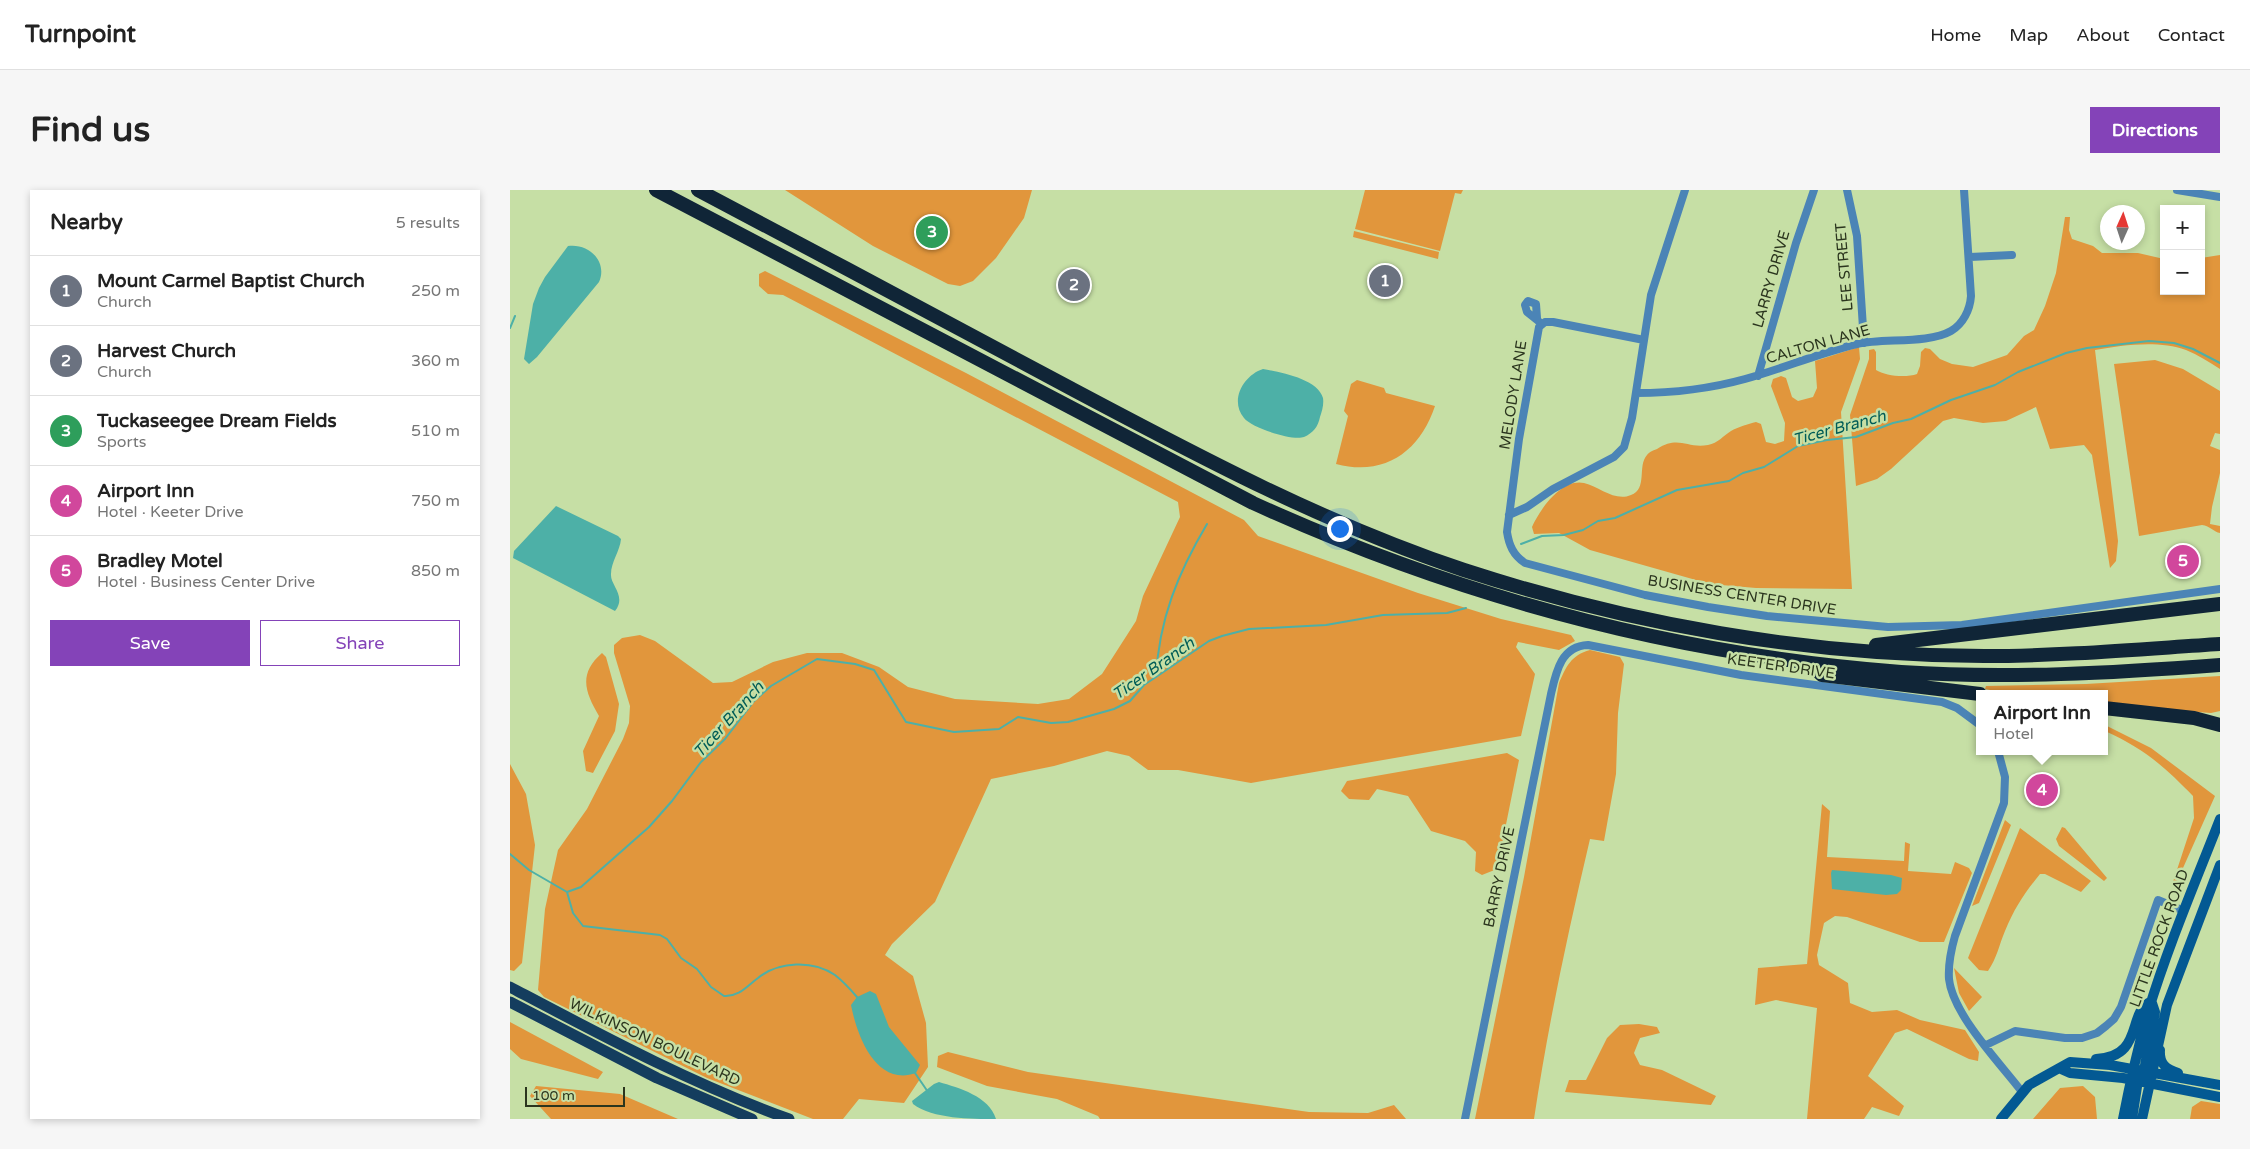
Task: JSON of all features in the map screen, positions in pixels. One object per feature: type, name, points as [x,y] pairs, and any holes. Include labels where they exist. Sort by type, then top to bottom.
[{"type":"highway","points":[[656,190],[1202,478],[1320,533],[1428,575],[1546,611],[1694,645],[1809,663],[1902,672],[2051,674],[2220,665]]},
{"type":"highway","points":[[698,190],[1208,461],[1306,508],[1393,544],[1514,585],[1635,616],[1740,636],[1846,649],[1984,656],[2050,655],[2220,644]]},
{"type":"highway","points":[[1846,649],[2220,604]]},
{"type":"highway","points":[[1809,663],[1822,675],[1976,694]]},
{"type":"highway","points":[[2108,708],[2194,718],[2220,725]]},
{"type":"highway","points":[[2194,718],[2220,715]]},
{"type":"main road","name":"LITTLE ROCK ROAD","points":[[2141,1076],[2151,1002],[2220,819]]},
{"type":"main road","name":"LITTLE ROCK ROAD","points":[[2141,1076],[2158,1039],[2172,990],[2220,865]]},
{"type":"main road","name":"WILKINSON BOULEVARD","points":[[510,987],[590,1030],[698,1083],[789,1119]]},
{"type":"main road","points":[[513,1004],[523,994]]},
{"type":"main road","points":[[2079,1063],[2106,1058],[2124,1049],[2133,1036],[2142,1009],[2151,1002]]},
{"type":"main road","name":"WILKINSON BOULEVARD","points":[[513,1004],[656,1078],[752,1119]]},
{"type":"main road","points":[[2158,1039],[2160,1042],[2160,1058],[2164,1066],[2174,1072],[2207,1082]]},
{"type":"main road","points":[[2001,1119],[2022,1092],[2036,1080],[2061,1069],[2070,1062],[2098,1063],[2220,1098]]},
{"type":"main road","points":[[2061,1069],[2070,1073],[2141,1076],[2207,1082],[2220,1085]]},
{"type":"main road","points":[[2123,1119],[2141,1076]]},
{"type":"main road","points":[[2132,1119],[2141,1076]]},
{"type":"main road","points":[[2141,1076],[2142,1119]]},
{"type":"street","points":[[1509,515],[1527,507],[1553,489],[1618,454],[1627,440],[1651,295],[1685,190]]},
{"type":"street","name":"LARRY DRIVE","points":[[1758,376],[1796,243],[1814,190]]},
{"type":"street","name":"LEE STREET","points":[[1847,190],[1857,236],[1864,343]]},
{"type":"street","name":"CALTON LANE","points":[[1636,393],[1698,389],[1758,376],[1864,343],[1930,337],[1951,330],[1964,316],[1971,301],[1970,257],[1964,190]]},
{"type":"street","points":[[2177,190],[2220,197]]},
{"type":"street","points":[[1970,257],[2012,255]]},
{"type":"street","name":"MELODY LANE","points":[[1509,515],[1528,385],[1540,321],[1554,322],[1644,340]]},
{"type":"street","name":"BUSINESS CENTER DRIVE","points":[[1509,515],[1507,532],[1510,546],[1519,559],[1533,566],[1654,597],[1767,616],[1840,624],[1888,627],[1962,625],[2220,590]]},
{"type":"street","name":"KEETER DRIVE","points":[[1575,648],[1588,645],[1702,669],[1942,702],[1963,711],[1976,722]]},
{"type":"street","name":"BARRY DRIVE","points":[[1465,1119],[1551,694],[1559,665],[1575,648]]},
{"type":"street","points":[[1999,755],[2005,777],[2004,803],[1955,936],[1949,968],[1956,1002],[1970,1026],[2022,1092]]},
{"type":"street","points":[[1986,1045],[2015,1031],[2073,1039],[2097,1033],[2114,1019],[2121,1007],[2158,900],[2184,911]]},
{"type":"shaded area","points":[[785,190],[1032,190],[1024,218],[996,258],[973,281],[960,286],[948,284],[873,246]]},
{"type":"shaded area","points":[[1365,190],[1463,190],[1461,194],[1455,193],[1440,251],[1355,229]]},
{"type":"shaded area","points":[[2065,217],[2070,217],[2069,230],[2072,239],[2093,246],[2102,253],[2138,253],[2160,258],[2160,295],[2205,295],[2205,257],[2220,255],[2220,369],[2186,350],[2164,345],[2129,345],[2095,350],[2118,541],[2116,561],[2110,568],[2092,455],[2084,445],[2050,449],[2036,407],[2006,421],[1983,423],[1954,418],[1943,421],[1891,469],[1877,479],[1856,486],[1850,415],[1869,359],[1869,350],[1874,349],[1876,352],[1876,370],[1885,374],[1902,376],[1917,374],[1920,366],[1921,352],[1925,348],[1930,349],[1940,359],[1952,364],[1973,367],[2007,355],[2024,336],[2034,330],[2045,306],[2056,273]]},
{"type":"shaded area","points":[[1354,231],[1439,252],[1438,259],[1353,237]]},
{"type":"shaded area","points":[[765,271],[966,373],[1244,520],[1258,536],[1418,593],[1501,619],[1571,635],[1575,641],[1559,650],[1518,642],[1516,647],[1535,674],[1521,736],[1251,783],[1178,770],[1148,770],[1129,756],[1107,751],[1054,766],[991,779],[935,902],[892,944],[885,955],[913,976],[926,1023],[928,1067],[904,1103],[859,1099],[843,1119],[813,1119],[707,1078],[544,997],[538,990],[545,909],[558,850],[587,809],[623,739],[629,723],[630,706],[614,653],[614,645],[622,638],[640,635],[655,641],[713,683],[732,682],[773,662],[807,653],[842,653],[879,667],[908,687],[955,699],[1038,704],[1069,699],[1102,674],[1136,621],[1143,596],[1180,517],[1178,502],[783,295],[768,294],[759,286],[759,274]]},
{"type":"shaded area","points":[[1859,347],[1860,359],[1841,412],[1852,589],[1756,588],[1710,584],[1590,550],[1559,533],[1534,534],[1532,527],[1540,512],[1553,496],[1568,485],[1584,483],[1619,497],[1625,497],[1636,492],[1641,483],[1644,460],[1647,455],[1665,445],[1671,443],[1701,446],[1712,444],[1734,430],[1756,422],[1761,424],[1766,442],[1775,444],[1784,441],[1785,423],[1771,386],[1773,379],[1781,376],[1786,378],[1792,397],[1798,401],[1813,397],[1817,388],[1815,361]]},
{"type":"shaded area","points":[[2155,360],[2183,369],[2220,391],[2220,434],[2215,433],[2210,446],[2220,450],[2220,473],[2210,524],[2220,526],[2220,533],[2202,525],[2139,536],[2114,364]]},
{"type":"shaded area","points":[[1357,380],[1384,388],[1386,393],[1435,406],[1420,436],[1410,448],[1398,457],[1370,467],[1336,464],[1348,416],[1344,411],[1351,384]]},
{"type":"shaded area","points":[[1590,650],[1620,657],[1624,664],[1618,713],[1616,774],[1604,841],[1590,839],[1559,979],[1534,1119],[1475,1119],[1524,877],[1559,683],[1570,662],[1578,655]]},
{"type":"shaded area","points":[[602,653],[606,657],[619,704],[615,731],[593,773],[586,771],[583,751],[599,716],[590,699],[586,683],[589,668]]},
{"type":"shaded area","points":[[2220,676],[2220,711],[2211,713],[2108,705],[2108,690],[1985,689],[1986,686],[2086,684]]},
{"type":"shaded area","points":[[2108,726],[2151,748],[2215,796],[2175,886],[2172,885],[2194,818],[2193,796],[2142,751],[2108,732]]},
{"type":"shaded area","points":[[1507,753],[1519,760],[1497,869],[1482,875],[1475,871],[1476,852],[1465,841],[1431,831],[1408,796],[1377,789],[1369,800],[1349,799],[1341,791],[1347,781]]},
{"type":"shaded area","points":[[510,764],[526,794],[535,845],[522,963],[514,971],[510,970]]},
{"type":"shaded area","points":[[1822,804],[1830,811],[1827,857],[1904,861],[1905,842],[1910,844],[1908,871],[1951,874],[1955,862],[1969,868],[1972,873],[1944,942],[1920,942],[1847,917],[1835,916],[1824,923],[1817,955],[1819,965],[1848,983],[1850,1003],[1872,1012],[1897,1010],[1920,1020],[1965,1030],[1979,1052],[1978,1061],[1969,1059],[1907,1029],[1895,1033],[1868,1076],[1904,1106],[1899,1116],[1872,1107],[1864,1119],[1807,1119],[1817,1008],[1776,1000],[1755,1005],[1758,968],[1807,964]]},
{"type":"shaded area","points":[[2005,820],[2011,825],[1979,903],[1972,906]]},
{"type":"shaded area","points":[[2062,827],[2065,828],[2107,878],[2104,881],[2059,846],[2056,839]]},
{"type":"shaded area","points":[[2020,828],[2091,881],[2081,892],[2045,874],[2040,874],[2012,915],[1988,971],[1979,970],[1968,958]]},
{"type":"shaded area","points":[[1954,968],[1982,997],[1969,1011],[1959,993]]},
{"type":"shaded area","points":[[510,1022],[603,1072],[598,1079],[521,1059],[510,1049]]},
{"type":"shaded area","points":[[1639,1024],[1657,1027],[1660,1033],[1640,1038],[1634,1053],[1640,1065],[1662,1070],[1716,1096],[1711,1105],[1565,1092],[1569,1080],[1586,1080],[1607,1038],[1620,1025]]},
{"type":"shaded area","points":[[948,1052],[1028,1072],[1309,1112],[1368,1113],[1394,1105],[1406,1119],[1100,1119],[1098,1116],[1057,1099],[987,1086],[937,1067],[938,1056]]},
{"type":"shaded area","points":[[536,1086],[620,1094],[678,1119],[551,1119],[530,1096]]},
{"type":"shaded area","points":[[2083,1086],[2095,1097],[2097,1119],[2033,1119],[2060,1088]]},
{"type":"shaded area","points":[[2201,1101],[2220,1104],[2220,1119],[2190,1119],[2192,1107]]},
{"type":"water","points":[[568,246],[583,248],[595,255],[601,268],[599,282],[537,357],[529,364],[524,359],[533,304],[545,277]]},
{"type":"water","points":[[1263,369],[1306,381],[1320,391],[1323,398],[1322,410],[1318,424],[1310,434],[1298,438],[1282,435],[1255,426],[1244,418],[1238,404],[1238,396],[1245,382],[1256,372]]},
{"type":"water","points":[[556,506],[621,539],[612,565],[611,574],[619,596],[618,606],[615,611],[513,558],[514,551]]},
{"type":"water","points":[[1832,870],[1891,875],[1902,878],[1901,890],[1897,894],[1886,895],[1832,889]]},
{"type":"water","points":[[870,991],[876,994],[889,1027],[920,1065],[916,1073],[902,1075],[890,1073],[879,1066],[864,1044],[858,1031],[851,1005],[857,997]]},
{"type":"water","points":[[939,1082],[964,1090],[980,1099],[987,1104],[996,1119],[941,1115],[931,1113],[913,1104],[912,1101]]},
{"type":"waterway","points":[[510,328],[515,316]]},
{"type":"waterway","name":"Ticer Branch","points":[[1521,544],[1542,536],[1564,535],[1583,530],[1598,521],[1615,518],[1677,490],[1729,481],[1743,473],[1764,467],[1798,446],[1856,437],[1893,423],[1911,419],[1951,400],[1995,385],[2018,372],[2066,353],[2087,348],[2149,341],[2174,343],[2193,349],[2220,363]]},
{"type":"waterway","points":[[1156,677],[1161,636],[1172,597],[1187,560],[1207,524]]},
{"type":"waterway","name":"Ticer Branch","points":[[510,854],[529,870],[567,892],[581,887],[649,827],[672,801],[701,762],[725,739],[754,701],[771,686],[817,659],[855,664],[874,670],[906,722],[954,732],[999,729],[1018,717],[1051,723],[1068,722],[1114,709],[1130,701],[1144,685],[1209,641],[1249,629],[1326,625],[1383,615],[1447,613],[1466,608]]},
{"type":"waterway","points":[[567,892],[573,913],[583,926],[660,935],[667,939],[681,958],[697,969],[711,987],[724,996],[738,993],[766,972],[796,964],[826,970],[835,975],[857,997]]},
{"type":"waterway","points":[[915,1073],[928,1092]]},
{"type":"place","name":"Tuckaseegee Dream Fields","points":[[932,232]]},
{"type":"place","name":"Mount Carmel Baptist Church","points":[[1385,281]]},
{"type":"place","name":"Harvest Church","points":[[1074,285]]},
{"type":"place","name":"Bradley Motel","points":[[2183,561]]},
{"type":"place","name":"Airport Inn","points":[[2042,790]]}]
